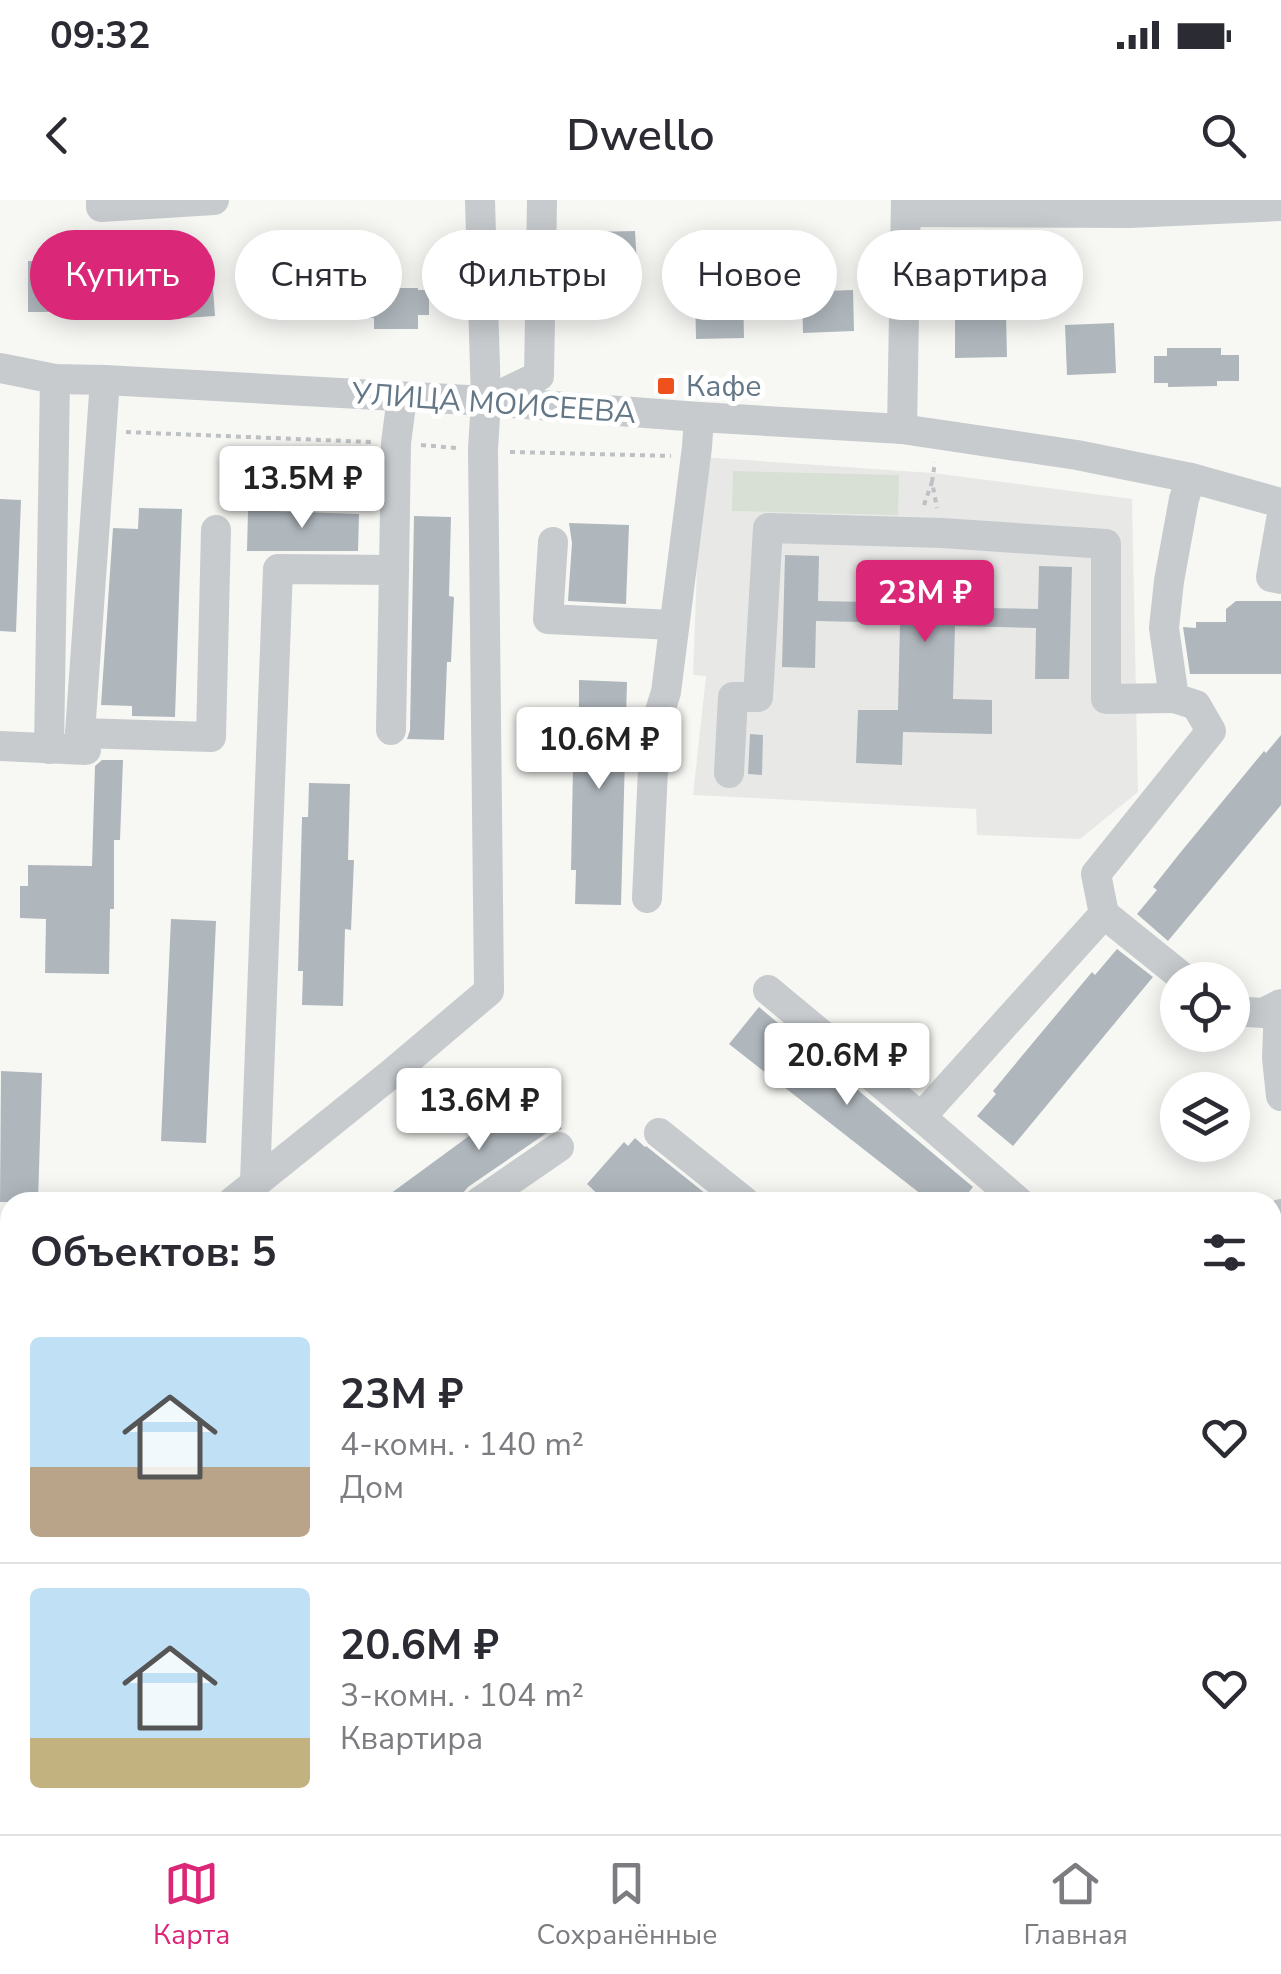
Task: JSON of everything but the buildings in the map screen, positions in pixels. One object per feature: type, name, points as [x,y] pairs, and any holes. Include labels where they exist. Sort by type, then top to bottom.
[{"type":"street","points":[[101,200],[101,207],[214,200]]},
{"type":"street","points":[[244,1192],[489,991],[486,401],[480,200]]},
{"type":"street","points":[[486,401],[539,376],[542,200]]},
{"type":"street","points":[[902,429],[906,206],[1281,206]]},
{"type":"street","name":"УЛИЦА МОИСЕЕВА","points":[[0,368],[55,379],[486,401],[902,429],[1077,455],[1190,478],[1281,504]]},
{"type":"street","points":[[49,749],[55,379]]},
{"type":"street","points":[[0,746],[86,750],[80,734],[105,380]]},
{"type":"street","points":[[391,730],[396,443],[402,397]]},
{"type":"street","points":[[646,898],[655,727],[666,692],[699,417]]},
{"type":"street","points":[[1174,698],[1164,628],[1172,564],[1190,478]]},
{"type":"street","points":[[1281,520],[1271,577],[1281,579]]},
{"type":"street","points":[[729,774],[733,698],[758,698],[768,528],[942,533],[1106,544],[1106,699],[1174,698],[1196,706],[1211,731],[1096,874],[1104,914],[1164,962]]},
{"type":"street","points":[[80,734],[211,737],[216,530]]},
{"type":"street","points":[[552,542],[548,619],[673,625]]},
{"type":"street","points":[[255,1182],[278,569],[394,570]]},
{"type":"street","points":[[921,1117],[1104,914]]},
{"type":"street","points":[[768,990],[1007,1192]]},
{"type":"street","points":[[1250,1013],[1263,1013],[1280,1004]]},
{"type":"street","points":[[1280,1004],[1276,1058],[1281,1096]]},
{"type":"street","points":[[659,1133],[733,1192]]},
{"type":"street","points":[[493,1192],[559,1146]]},
{"type":"path","points":[[932,482],[935,460]]},
{"type":"shaded area","points":[[701,457],[933,473],[1132,499],[1138,792],[1080,839],[977,835],[976,809],[693,795],[706,676],[693,675]]},
{"type":"shaded area","points":[[733,471],[899,475],[898,515],[732,511]]},
{"type":"place","name":"Кафе","points":[[666,386]]}]
